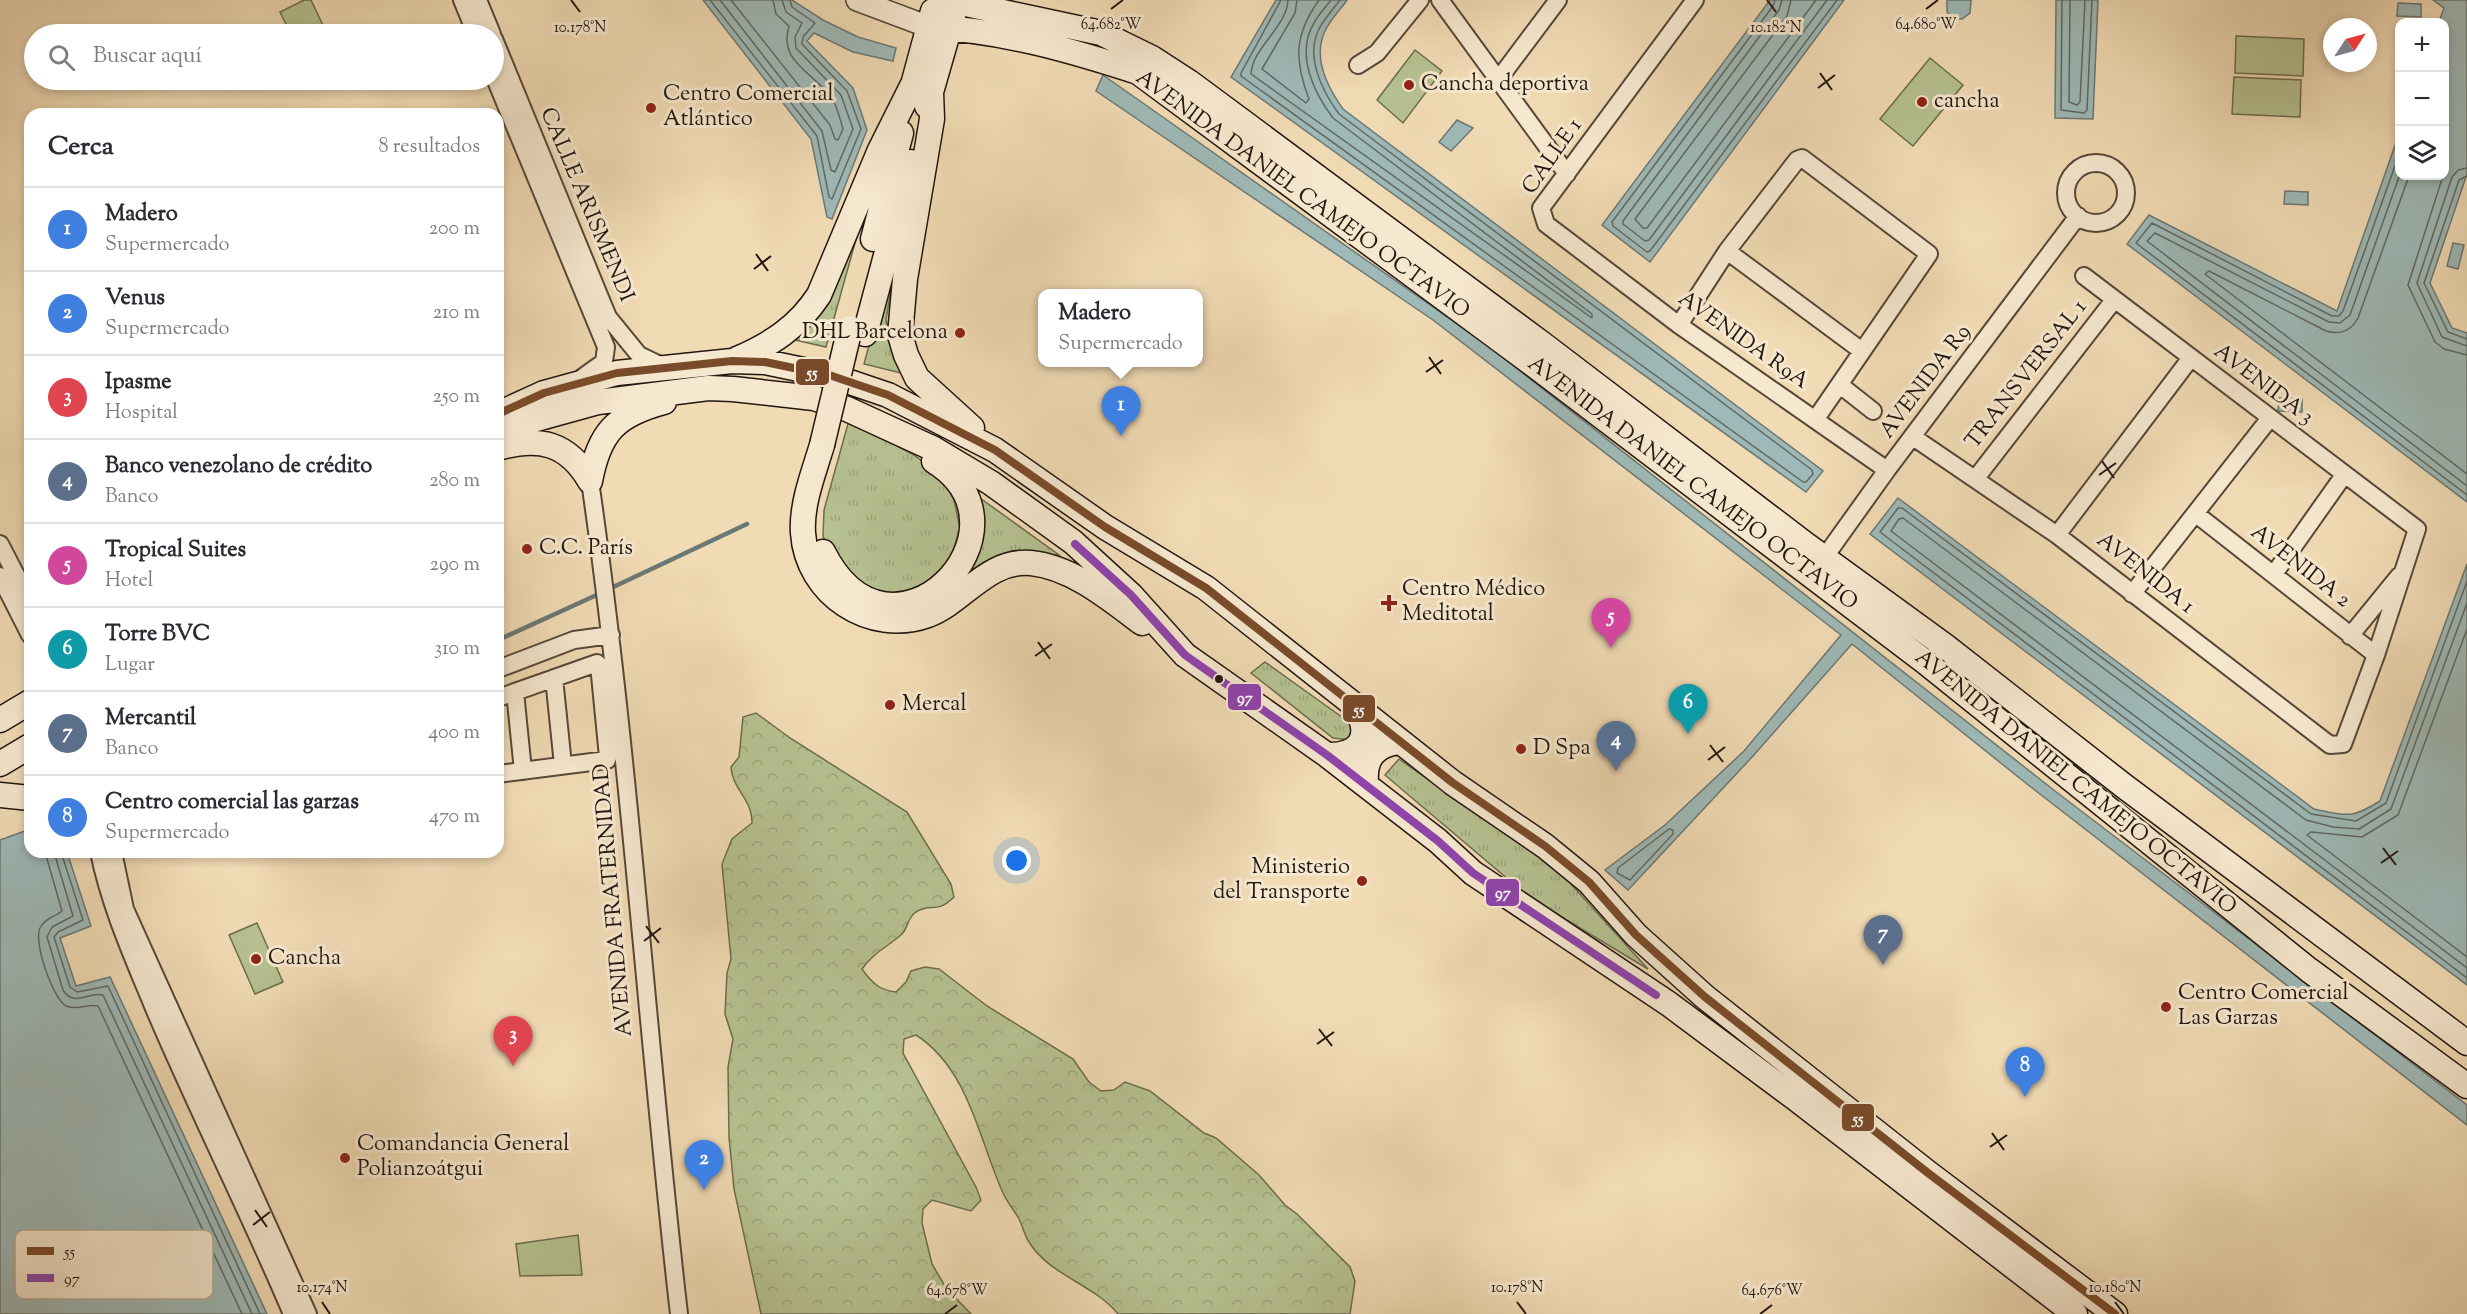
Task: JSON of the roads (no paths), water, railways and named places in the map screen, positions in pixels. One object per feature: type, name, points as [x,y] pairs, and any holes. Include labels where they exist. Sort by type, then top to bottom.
[{"type":"main road","points":[[857,415],[948,470],[960,485],[969,505],[970,537],[965,557],[957,572],[926,598],[893,605],[878,603],[848,587],[834,573],[821,548],[819,526],[829,447],[857,331],[946,1]]},
{"type":"main road","name":"AVENIDA DANIEL CAMEJO OCTAVIO","points":[[946,1],[1101,33],[1152,58],[1393,232],[1818,566],[1924,660],[2309,970],[2467,1086]]},
{"type":"main road","name":"AVENIDA DANIEL CAMEJO OCTAVIO","points":[[939,27],[975,30],[1070,50],[1138,72],[1526,359],[2124,786],[2467,1043]]},
{"type":"main road","points":[[732,361],[782,336],[805,317],[819,295],[880,150],[922,87]]},
{"type":"main road","points":[[922,87],[932,119],[904,289],[900,335],[917,378],[995,450],[1105,527],[1206,588],[1237,610],[1273,643],[1357,710],[1453,783],[1545,846],[1589,882],[1636,935],[1705,997],[1900,1151],[2115,1314]]},
{"type":"main road","points":[[504,410],[567,386],[617,373],[732,361],[765,362],[804,369],[888,395],[995,450]]},
{"type":"main road","points":[[504,434],[522,423],[598,402],[688,390],[733,389],[814,398],[908,436],[963,466],[1064,536],[1131,596],[1185,655]]},
{"type":"main road","points":[[590,481],[597,447],[610,430],[634,412],[662,402],[733,389]]},
{"type":"main road","points":[[504,447],[533,441],[548,444],[580,464],[590,481]]},
{"type":"main road","points":[[829,447],[804,510],[802,534],[814,571],[828,591],[845,607],[885,621],[928,615],[987,574],[1010,564],[1031,563],[1064,570],[1131,614],[1327,755],[1366,784],[1473,873],[1670,1004],[2075,1314]]},
{"type":"main road","points":[[0,720],[24,706]]},
{"type":"main road","points":[[1327,755],[1341,755],[1352,750],[1360,742],[1365,734],[1364,722],[1357,710]]},
{"type":"main road","points":[[0,729],[24,715]]},
{"type":"main road","points":[[0,752],[24,738]]},
{"type":"main road","points":[[1366,784],[1365,769],[1372,755],[1384,744],[1399,742]]},
{"type":"main road","points":[[0,764],[24,750]]},
{"type":"main road","points":[[0,795],[24,797]]},
{"type":"street","points":[[462,0],[472,24]]},
{"type":"street","points":[[478,0],[488,24]]},
{"type":"street","name":"AVENIDA DANIEL CAMEJO OCTAVIO","points":[[857,0],[939,27]]},
{"type":"street","points":[[1358,65],[1377,52],[1420,0]]},
{"type":"street","points":[[1440,0],[1567,174]]},
{"type":"street","points":[[1498,80],[1558,0]]},
{"type":"street","name":"CALLE 1","points":[[1575,246],[1545,224],[1541,208],[1695,0]]},
{"type":"street","name":"CALLE ARISMENDI","points":[[504,63],[608,317],[623,338],[639,354],[664,367]]},
{"type":"street","name":"CALLE ARISMENDI","points":[[500,90],[606,347],[604,362],[567,386]]},
{"type":"street","points":[[1679,325],[1727,251],[1797,160],[1802,158],[1927,250],[1928,259],[1815,420]]},
{"type":"street","name":"AVENIDA R9","points":[[1818,566],[1887,470],[2078,216]]},
{"type":"street","name":"AVENIDA R9A","points":[[1575,246],[1679,325],[1887,470]]},
{"type":"street","points":[[1727,251],[1862,351]]},
{"type":"street","name":"AVENIDA 3","points":[[2084,276],[2190,359],[2416,528],[2417,533],[2406,569]]},
{"type":"street","name":"TRANSVERSAL 1","points":[[1976,478],[2114,300]]},
{"type":"street","points":[[2057,535],[2190,359]]},
{"type":"street","points":[[1840,385],[1873,411]]},
{"type":"street","points":[[2132,594],[2270,418]]},
{"type":"street","name":"AVENIDA 1","points":[[1913,437],[2057,535],[2330,745],[2339,746],[2345,741],[2376,655]]},
{"type":"street","points":[[2274,574],[2344,475]]},
{"type":"street","name":"AVENIDA FRATERNIDAD","points":[[590,481],[609,614],[656,1111],[679,1314]]},
{"type":"street","name":"AVENIDA 2","points":[[2196,514],[2376,655]]},
{"type":"street","points":[[0,544],[24,590]]},
{"type":"street","points":[[2350,636],[2406,569]]},
{"type":"street","points":[[2376,655],[2406,569]]},
{"type":"street","points":[[0,576],[24,623]]},
{"type":"street","points":[[504,667],[574,640],[611,635]]},
{"type":"street","points":[[504,696],[594,663],[599,665],[608,759],[504,773]]},
{"type":"street","points":[[554,678],[563,765]]},
{"type":"street","points":[[514,692],[523,771]]},
{"type":"street","points":[[100,858],[111,904],[155,1011],[247,1209],[292,1314]]},
{"type":"street","points":[[114,858],[125,909],[308,1314]]},
{"type":"water","points":[[703,0],[792,0],[823,20],[858,37],[896,48],[893,61],[853,52],[814,33],[807,41],[853,88],[867,130],[832,219],[827,217],[811,139]]},
{"type":"water","points":[[1276,0],[1347,0],[1327,27],[1321,41],[1320,52],[1327,82],[1343,109],[1823,471],[1806,492],[1231,77]]},
{"type":"water","points":[[1770,0],[1844,0],[1650,262],[1602,225]]},
{"type":"water","points":[[1947,0],[1971,0],[1970,13],[1962,19],[1953,18],[1947,12]]},
{"type":"water","points":[[2056,0],[2098,0],[2093,119],[2055,118]]},
{"type":"water","points":[[2433,0],[2467,0],[2467,174],[2430,283],[2452,328],[2467,333],[2467,502],[2127,244],[2149,215],[2337,311],[2395,145],[2395,180],[2449,180],[2449,18],[2440,18],[2444,8]]},
{"type":"water","points":[[2398,3],[2421,4],[2421,17],[2397,16]]},
{"type":"water","points":[[1103,75],[1487,345],[2055,791],[2467,1105],[2467,1125],[2027,784],[1852,644],[1753,756],[1628,890],[1605,870],[1665,825],[1744,751],[1841,635],[1433,320],[1096,91]]},
{"type":"water","points":[[1457,120],[1473,128],[1451,151],[1439,142]]},
{"type":"water","points":[[2285,191],[2308,192],[2308,205],[2284,204]]},
{"type":"water","points":[[2453,243],[2464,245],[2458,269],[2447,266]]},
{"type":"water","points":[[2279,398],[2302,399],[2302,412],[2278,411]]},
{"type":"water","points":[[1898,498],[2314,809],[2342,814],[2363,811],[2380,801],[2467,564],[2467,985],[1870,534]]},
{"type":"water","points":[[24,831],[24,858],[69,858],[91,926],[60,938],[76,986],[110,977],[267,1314],[0,1314],[0,840]]},
{"type":"waterway","points":[[609,589],[747,524]]},
{"type":"waterway","points":[[504,637],[601,593]]},
{"type":"place","name":"Cancha deportiva","points":[[1409,85]]},
{"type":"place","name":"cancha","points":[[1922,102]]},
{"type":"place","name":"Centro Comercial Atlántico","points":[[651,108]]},
{"type":"place","name":"DHL Barcelona","points":[[960,333]]},
{"type":"place","name":"Madero","points":[[1121,436]]},
{"type":"place","name":"C.C. París","points":[[527,549]]},
{"type":"place","name":"Centro Médico Meditotal","points":[[1389,603]]},
{"type":"place","name":"Tropical Suites","points":[[1611,648]]},
{"type":"place","name":"Mercal","points":[[890,705]]},
{"type":"place","name":"Torre BVC","points":[[1688,734]]},
{"type":"place","name":"D Spa","points":[[1521,749]]},
{"type":"place","name":"Banco venezolano de crédito","points":[[1616,771]]},
{"type":"place","name":"Ministerio del Transporte","points":[[1362,881]]},
{"type":"place","name":"Cancha","points":[[256,959]]},
{"type":"place","name":"Mercantil","points":[[1883,965]]},
{"type":"place","name":"Centro Comercial Las Garzas","points":[[2166,1007]]},
{"type":"place","name":"Ipasme","points":[[513,1066]]},
{"type":"place","name":"Centro comercial las garzas","points":[[2025,1097]]},
{"type":"place","name":"Comandancia General Polianzoátgui","points":[[345,1158]]},
{"type":"place","name":"Venus","points":[[704,1190]]}]
